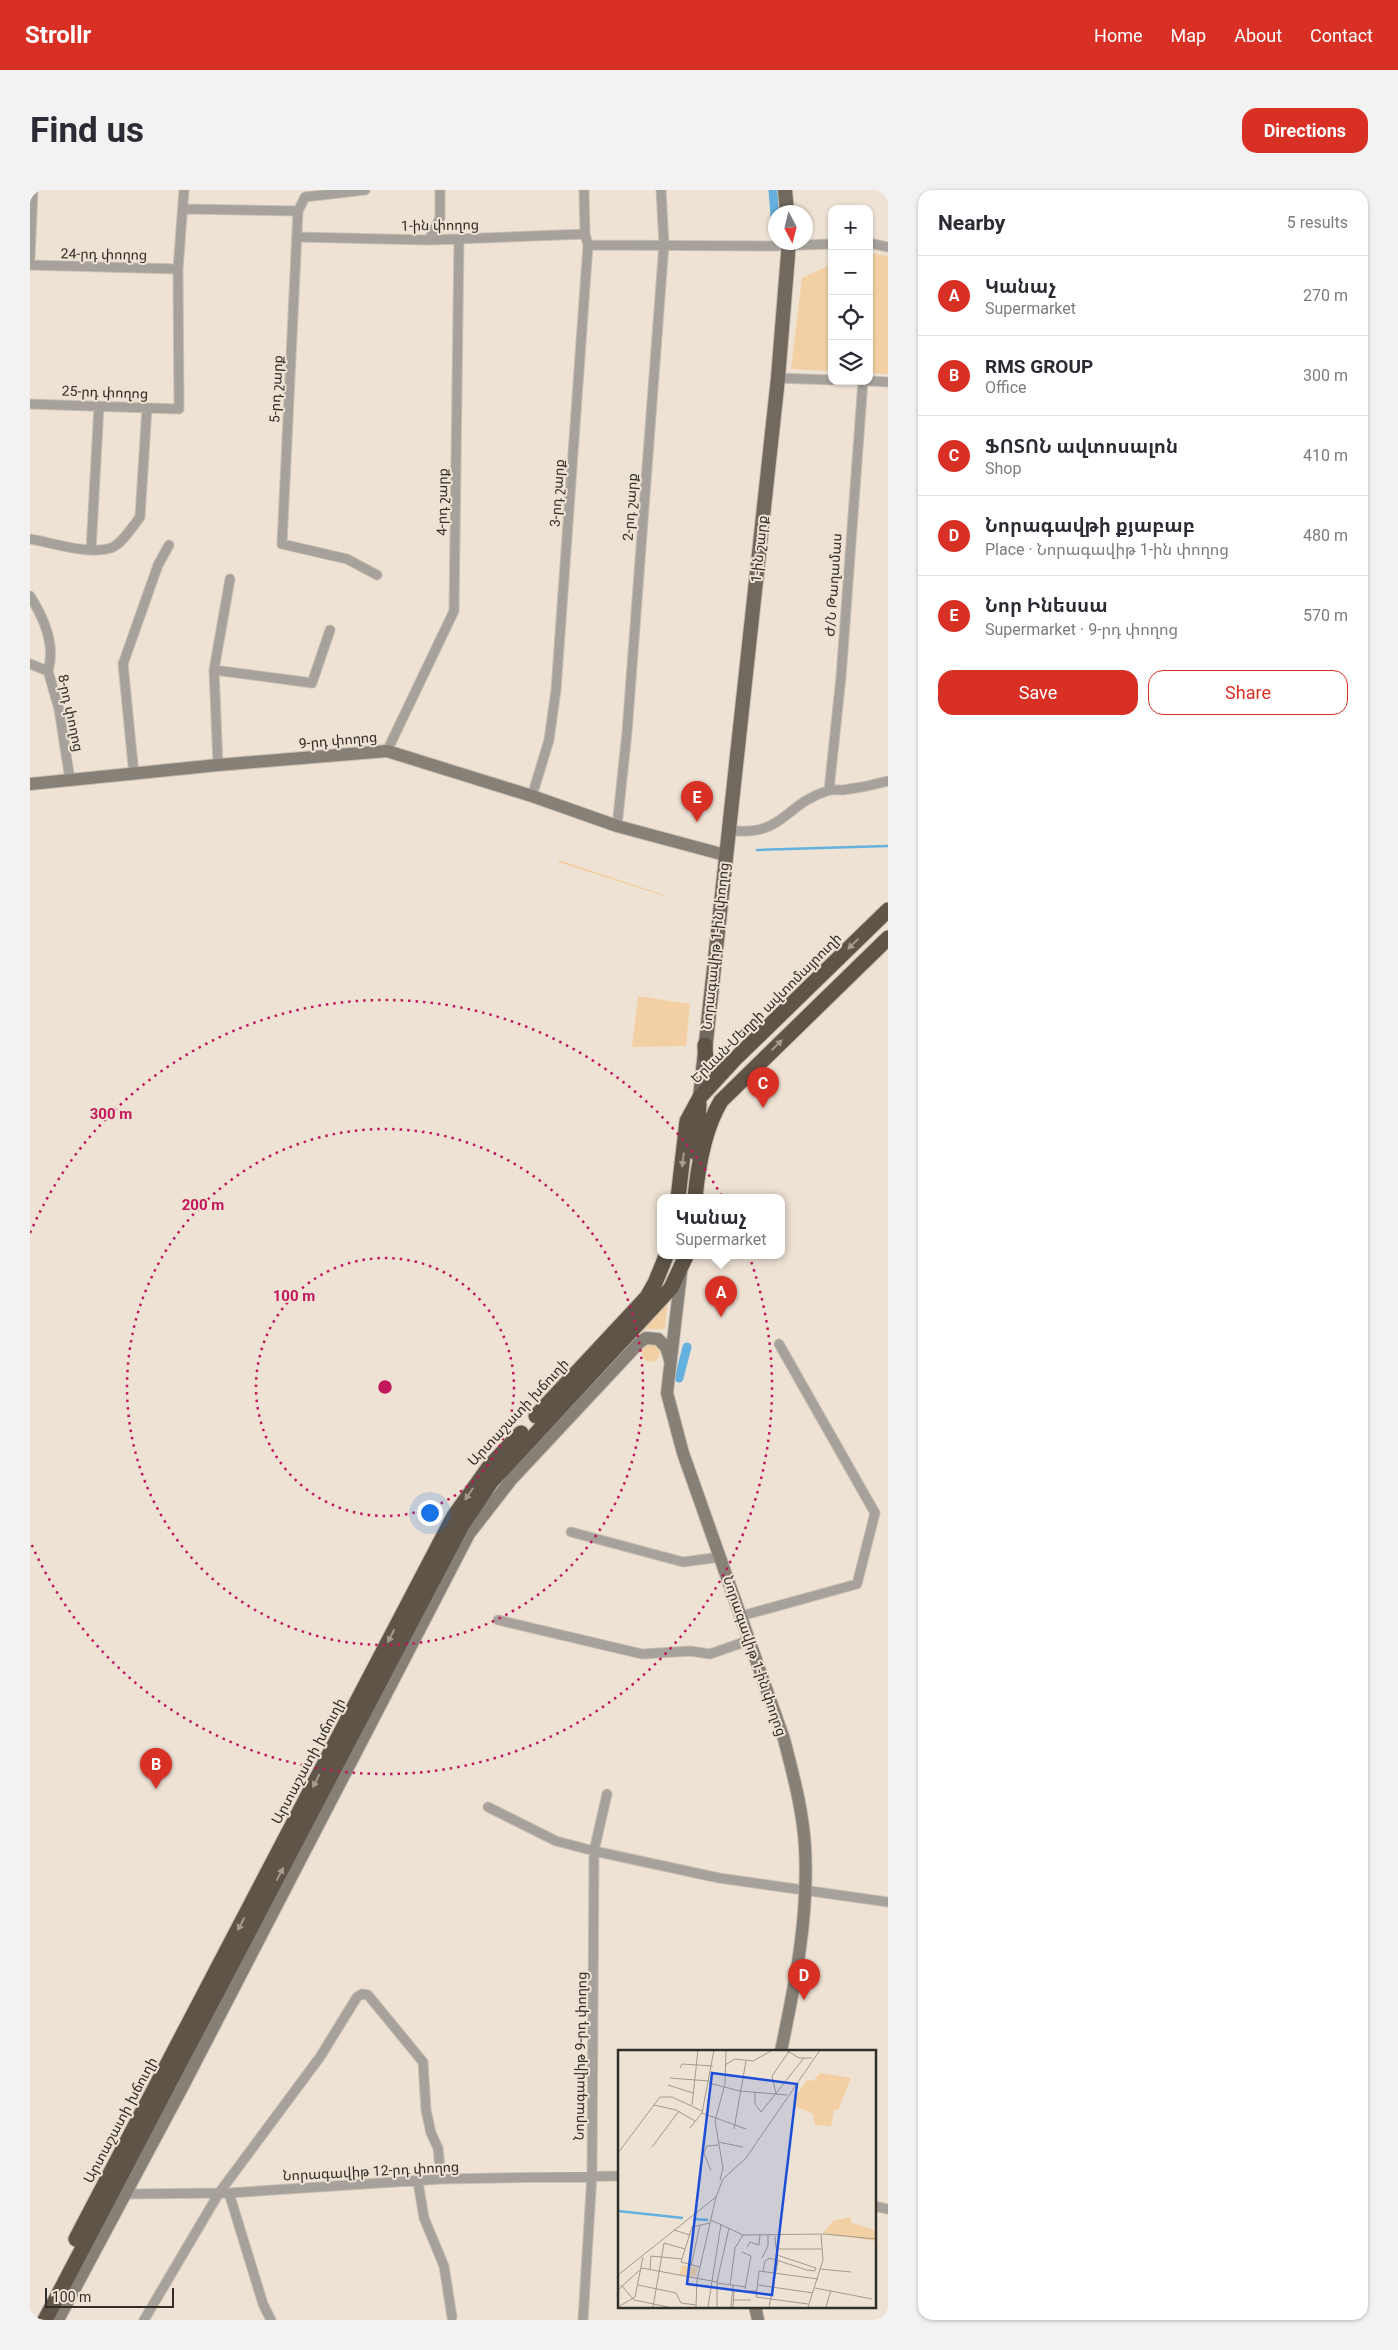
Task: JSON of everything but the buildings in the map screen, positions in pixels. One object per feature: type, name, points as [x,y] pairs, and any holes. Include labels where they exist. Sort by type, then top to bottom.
[{"type":"highway","name":"Երևան-Մեղրի ավտոմայրուղի","points":[[678,1194],[687,1121],[700,1097],[735,1059],[888,910]]},
{"type":"highway","points":[[695,1194],[712,1120],[722,1100],[888,938]]},
{"type":"highway","points":[[705,1045],[707,1062],[714,1068],[724,1068],[735,1059]]},
{"type":"highway","points":[[697,1181],[696,1154],[700,1097]]},
{"type":"highway","name":"Արտաշատի խճուղի","points":[[33,2320],[454,1516],[489,1467],[642,1303],[655,1283],[665,1259]]},
{"type":"highway","name":"Արտաշատի խճուղի","points":[[45,2320],[462,1526],[491,1482],[664,1296],[682,1260]]},
{"type":"main road","points":[[786,190],[787,205]]},
{"type":"main road","name":"1-ին շարք","points":[[725,856],[778,378],[789,250]]},
{"type":"main road","name":"Նորագավիթ 1-ին փողոց","points":[[700,1097],[725,856]]},
{"type":"street","points":[[30,258],[33,190]]},
{"type":"street","points":[[178,269],[184,190]]},
{"type":"street","points":[[184,209],[298,211],[305,197],[365,190]]},
{"type":"street","points":[[429,240],[440,218],[440,190]]},
{"type":"street","name":"3-րդ շարք","points":[[532,796],[548,740],[556,690],[588,245],[585,234],[584,190]]},
{"type":"street","name":"2-րդ շարք","points":[[617,826],[627,732],[664,244],[661,190]]},
{"type":"street","name":"5-րդ շարք","points":[[298,211],[282,544],[346,559],[377,575]]},
{"type":"street","name":"1-ին փողոց","points":[[297,237],[429,240],[585,234]]},
{"type":"street","name":"4-րդ շարք","points":[[387,751],[454,611],[459,239]]},
{"type":"street","points":[[873,243],[888,247]]},
{"type":"street","points":[[588,245],[768,244]]},
{"type":"street","points":[[813,244],[828,244]]},
{"type":"street","name":"24-րդ փողոց","points":[[30,266],[178,269]]},
{"type":"street","name":"25-րդ փողոց","points":[[30,404],[179,409],[178,269]]},
{"type":"street","points":[[778,378],[828,380]]},
{"type":"street","points":[[873,381],[888,382]]},
{"type":"street","name":"Ժ/Ն Թաղամաս","points":[[828,790],[840,677],[864,385]]},
{"type":"street","points":[[92,550],[99,406]]},
{"type":"street","points":[[30,539],[92,550],[113,548],[140,517],[147,408]]},
{"type":"street","points":[[134,775],[124,664],[158,565],[169,545]]},
{"type":"street","points":[[218,765],[214,670],[230,579]]},
{"type":"street","points":[[30,596],[41,612],[50,645],[52,659],[48,671]]},
{"type":"street","points":[[214,670],[312,683],[330,630]]},
{"type":"street","name":"8-րդ փողոց","points":[[30,664],[48,671],[59,710],[70,780]]},
{"type":"street","name":"9-րդ փողոց","points":[[30,784],[134,775],[218,765],[387,751],[532,796],[617,826],[725,856]]},
{"type":"street","points":[[728,830],[745,832],[767,828],[781,821],[802,802],[828,790],[888,781]]},
{"type":"street","name":"Նորագավիթ 1-ին փողոց","points":[[682,1260],[667,1393],[682,1453],[784,1739],[795,1782],[805,1846],[804,1925],[782,2050]]},
{"type":"street","points":[[58,2320],[311,1841],[469,1534],[511,1480],[640,1342],[646,1338],[658,1338],[666,1347],[670,1360]]},
{"type":"street","points":[[740,1616],[857,1584],[875,1513],[779,1344]]},
{"type":"street","points":[[571,1532],[683,1562],[720,1558]]},
{"type":"street","points":[[498,1620],[642,1654],[690,1651],[710,1654],[750,1640]]},
{"type":"street","name":"Նորագավիթ 9-րդ փողոց","points":[[583,2320],[592,2175],[594,1850],[607,1794]]},
{"type":"street","points":[[488,1807],[556,1841],[719,1878],[888,1902]]},
{"type":"street","points":[[144,2320],[219,2193],[320,2057],[357,1997],[362,1994],[368,1995],[423,2062],[426,2110],[431,2132],[438,2148],[441,2180]]},
{"type":"street","name":"Նորագավիթ 12-րդ փողոց","points":[[124,2194],[229,2193],[441,2180],[592,2175],[618,2176]]},
{"type":"street","points":[[418,2182],[424,2218],[444,2266],[452,2317]]},
{"type":"street","points":[[229,2193],[263,2304],[271,2320]]},
{"type":"shaded area","points":[[873,254],[888,256],[888,374],[873,373]]},
{"type":"shaded area","points":[[828,266],[828,371],[791,369],[802,278]]},
{"type":"shaded area","points":[[559,860],[665,895],[558,862]]},
{"type":"shaded area","points":[[638,996],[690,1004],[686,1046],[632,1047]]},
{"type":"shaded area","points":[[668,1301],[663,1329],[647,1329],[636,1336]]},
{"type":"shaded area","points":[[647,1344],[655,1344],[660,1349],[658,1360],[647,1362],[642,1357],[642,1349]]},
{"type":"waterway","points":[[773,190],[774,205]]},
{"type":"waterway","points":[[757,850],[888,846]]},
{"type":"waterway","points":[[679,1378],[687,1347]]},
{"type":"place","name":"Նոր Ինեսսա","points":[[697,822]]},
{"type":"place","name":"ՖՈՏՈՆ ավտոսալոն","points":[[763,1108]]},
{"type":"place","name":"Կանաչ","points":[[721,1317]]},
{"type":"place","name":"RMS GROUP","points":[[156,1789]]},
{"type":"place","name":"Նորագավթի քյաբաբ","points":[[804,2000]]}]
